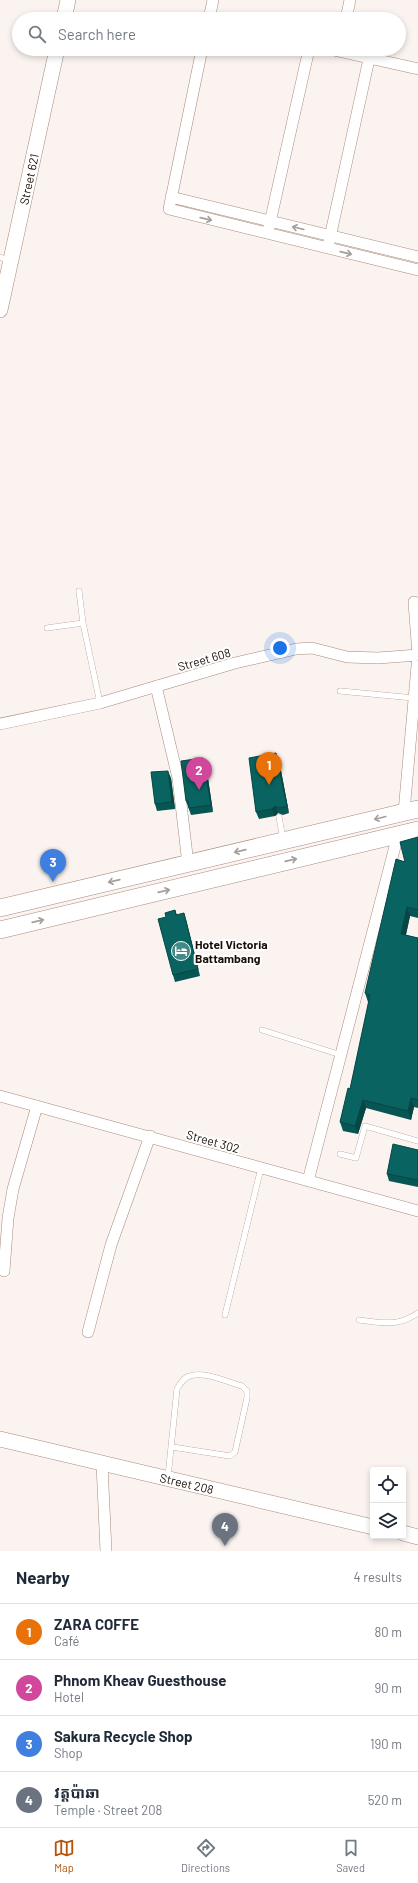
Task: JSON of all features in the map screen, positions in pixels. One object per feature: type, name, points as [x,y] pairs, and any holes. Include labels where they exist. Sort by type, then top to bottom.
[{"type":"main road","points":[[0,908],[411,810]]},
{"type":"main road","points":[[0,930],[418,830]]},
{"type":"street","points":[[65,12],[68,0]]},
{"type":"street","points":[[210,12],[213,0]]},
{"type":"street","points":[[347,12],[350,0]]},
{"type":"street","name":"Street 621","points":[[0,310],[5,260],[55,56]]},
{"type":"street","points":[[201,56],[169,209],[418,270]]},
{"type":"street","points":[[268,234],[307,56]]},
{"type":"street","points":[[358,56],[418,69]]},
{"type":"street","points":[[327,248],[369,59]]},
{"type":"street","points":[[171,197],[418,257]]},
{"type":"street","points":[[411,810],[414,698],[418,655],[414,602]]},
{"type":"street","name":"Street 608","points":[[0,724],[100,703],[235,663],[296,649],[312,648],[355,657],[378,658],[418,655]]},
{"type":"street","points":[[156,686],[178,778],[188,864]]},
{"type":"street","points":[[308,1181],[398,835]]},
{"type":"street","name":"Street 302","points":[[0,1096],[150,1136],[418,1211]]},
{"type":"street","points":[[4,1271],[8,1218],[13,1189],[37,1106]]},
{"type":"street","points":[[88,1332],[111,1245],[150,1136]]},
{"type":"street","name":"Street 208","points":[[0,1439],[168,1480],[370,1526]]},
{"type":"street","points":[[102,1464],[106,1551]]},
{"type":"street","points":[[406,1535],[418,1537]]},
{"type":"lane","points":[[79,591],[83,624],[100,703]]},
{"type":"lane","points":[[47,628],[83,624]]},
{"type":"lane","points":[[340,691],[414,698]]},
{"type":"lane","points":[[279,817],[284,841]]},
{"type":"lane","points":[[262,1030],[340,1055]]},
{"type":"lane","points":[[340,1154],[356,1158],[365,1126],[418,1140]]},
{"type":"lane","points":[[226,1315],[261,1168]]},
{"type":"lane","points":[[359,1320],[393,1324],[408,1320],[418,1313]]},
{"type":"lane","points":[[168,1480],[177,1389],[188,1376],[200,1375],[242,1386],[247,1391],[247,1398],[235,1452],[230,1456],[172,1447]]},
{"type":"building","points":[[276,753],[287,806],[280,808],[275,806],[272,809],[256,812],[249,758]]},
{"type":"building","points":[[203,758],[211,805],[189,808],[188,801],[186,801],[181,761]]},
{"type":"building","points":[[168,771],[172,802],[155,804],[151,772]]},
{"type":"building","points":[[418,837],[418,910],[407,907],[401,934],[418,938],[418,1100],[411,1098],[408,1111],[363,1100],[355,1126],[340,1122],[348,1088],[350,1089],[370,995],[365,993],[396,859],[405,862],[400,842]]},
{"type":"building","name":"Hotel Victoria Battambang","points":[[175,910],[176,915],[184,913],[198,969],[173,975],[158,919],[166,917],[165,913]]},
{"type":"building","points":[[393,1144],[418,1150],[418,1180],[387,1174]]},
{"type":"place","name":"ZARA COFFE","points":[[269,785]]},
{"type":"place","name":"Phnom Kheav Guesthouse","points":[[199,790]]},
{"type":"place","name":"Sakura Recycle Shop","points":[[53,882]]},
{"type":"place","name":"Hotel Victoria Battambang","points":[[181,951]]},
{"type":"place","name":"វត្តប៉ាឆា","points":[[225,1546]]}]
